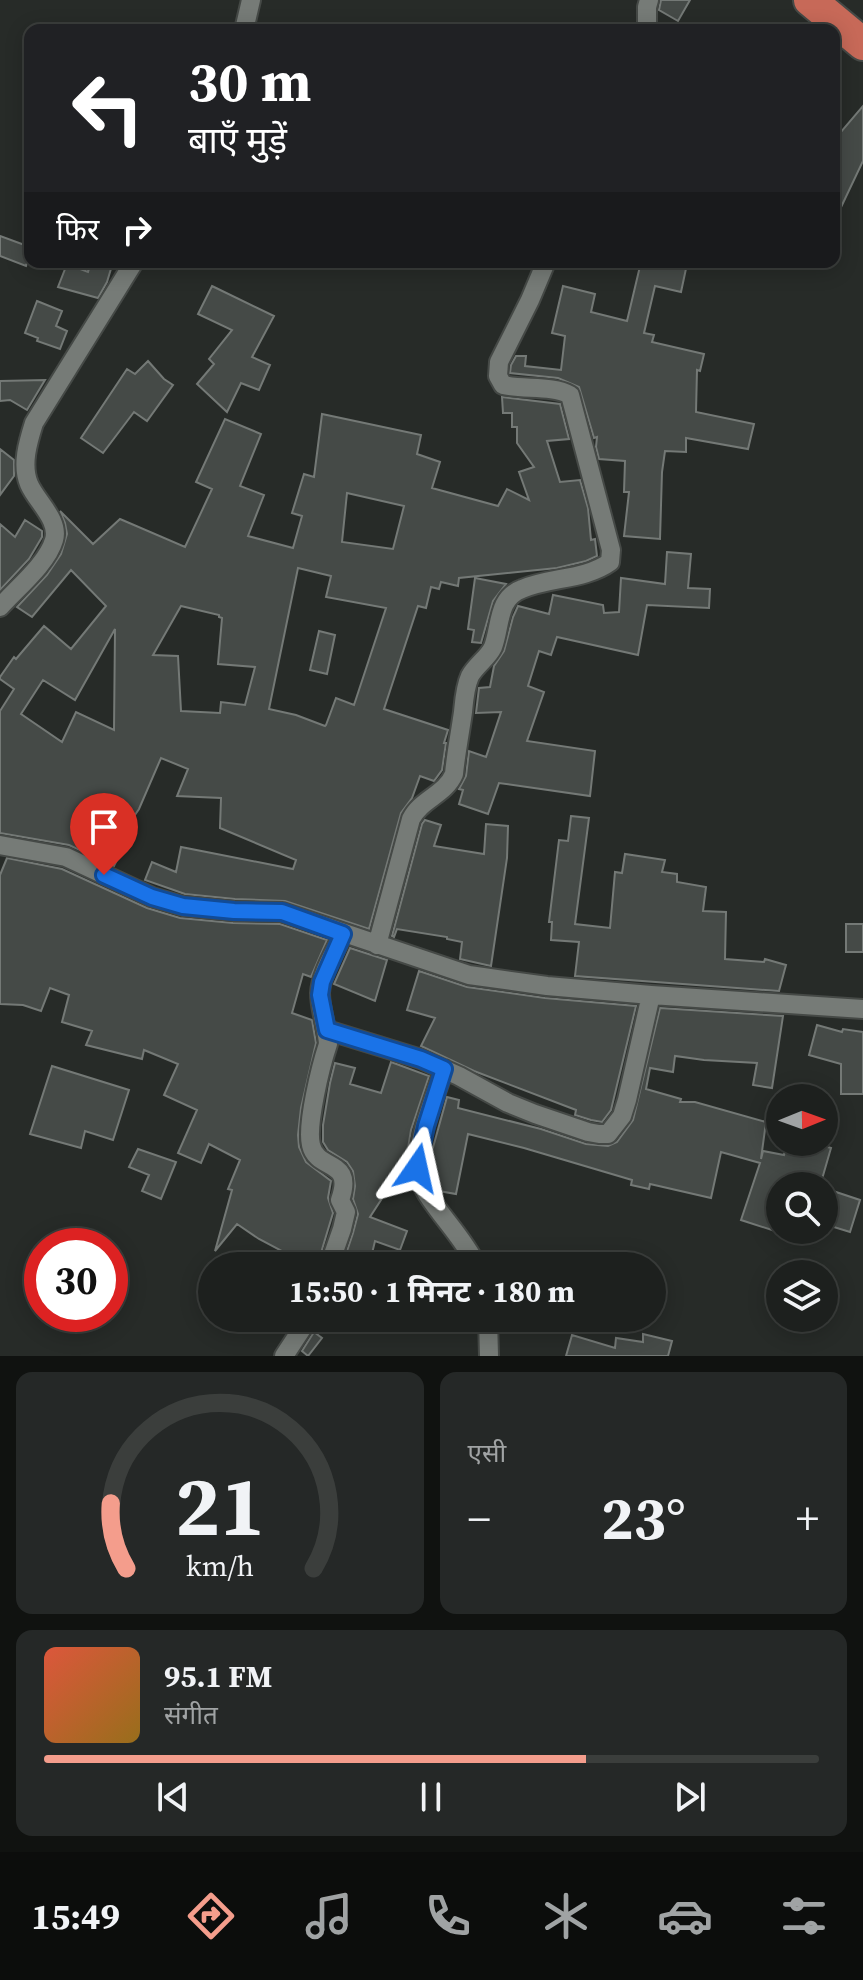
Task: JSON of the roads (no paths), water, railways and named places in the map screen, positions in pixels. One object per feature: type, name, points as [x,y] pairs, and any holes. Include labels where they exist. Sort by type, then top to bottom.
[{"type":"highway","points":[[810,0],[839,24]]},
{"type":"highway","points":[[840,25],[863,44]]},
{"type":"street","points":[[245,24],[251,0]]},
{"type":"street","points":[[647,24],[649,0]]},
{"type":"street","points":[[0,607],[39,567],[54,542],[53,524],[26,475],[28,444],[34,423],[130,268]]},
{"type":"street","points":[[377,945],[411,819],[416,809],[450,784],[470,677],[492,650],[503,607],[510,595],[541,583],[592,572],[610,562],[611,550],[570,395],[562,391],[503,385],[498,376],[499,362],[543,268]]},
{"type":"street","points":[[0,845],[66,857],[152,897],[183,906],[282,912],[469,975],[547,986],[651,995],[863,1009]]},
{"type":"street","points":[[334,1252],[346,1212],[340,1200],[345,1185],[342,1175],[312,1150],[310,1130],[328,1044],[320,995],[322,982],[343,934]]},
{"type":"street","points":[[327,1030],[421,1059],[535,1114],[588,1132],[608,1134],[622,1116],[627,1100],[651,995]]},
{"type":"street","points":[[444,1069],[417,1168],[426,1192],[469,1252]]},
{"type":"street","points":[[284,1356],[300,1332]]},
{"type":"street","points":[[488,1332],[489,1356]]}]
